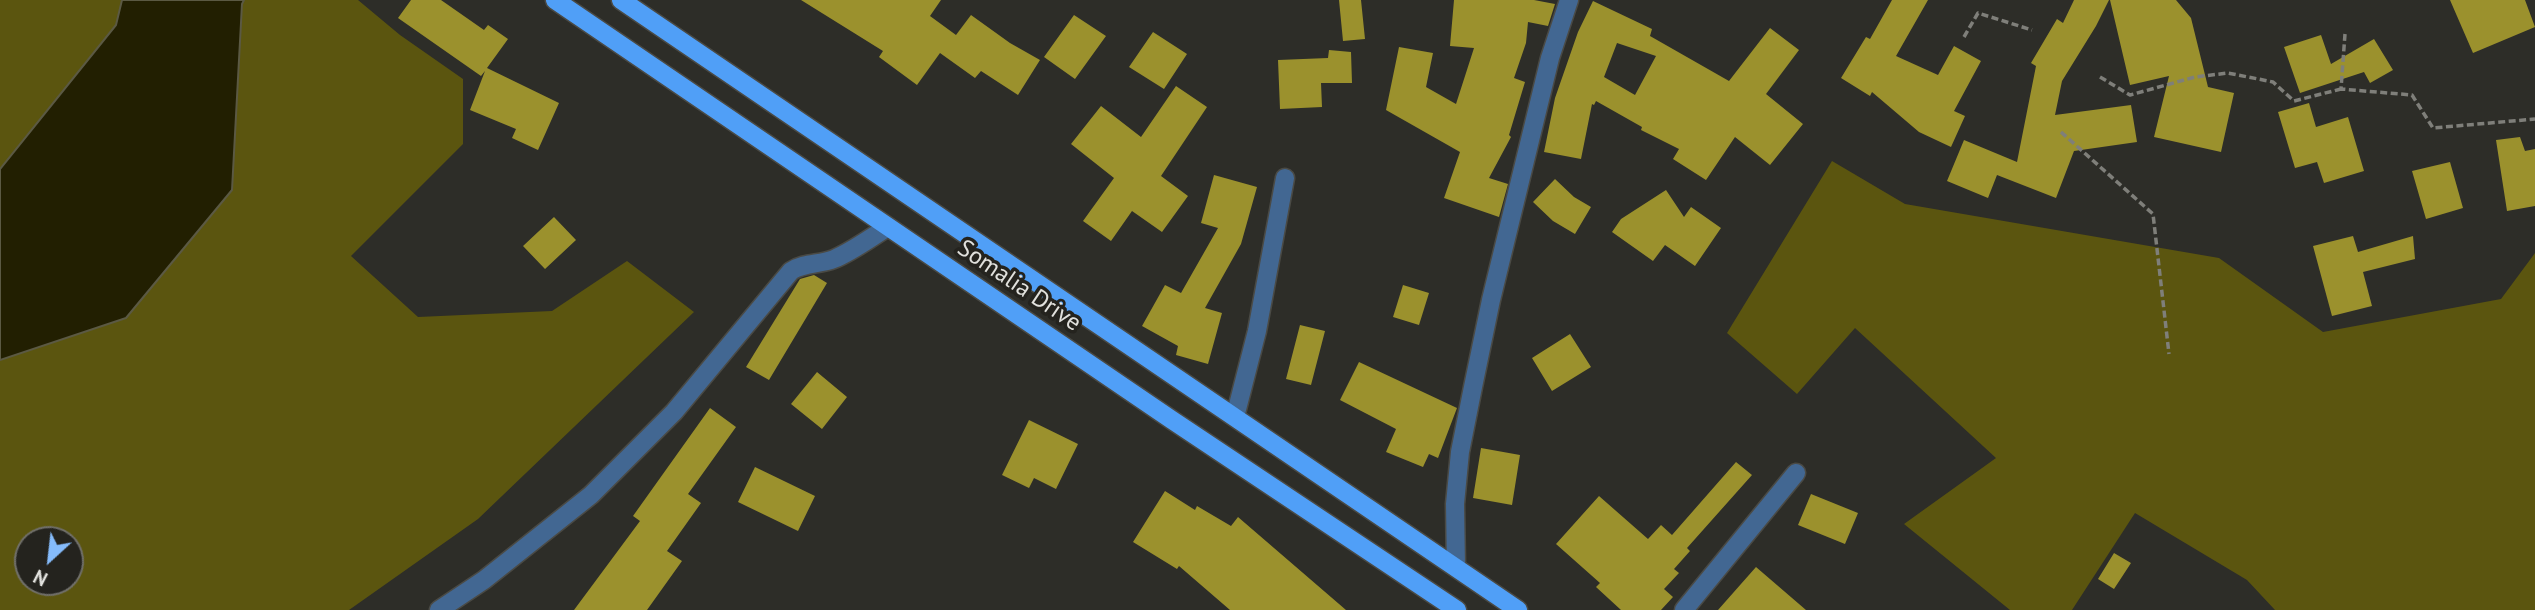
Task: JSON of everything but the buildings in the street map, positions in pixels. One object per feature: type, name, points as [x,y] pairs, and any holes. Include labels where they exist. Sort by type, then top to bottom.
[{"type":"main road","name":"Somalia Drive","points":[[555,0],[1457,610]]},
{"type":"main road","name":"Somalia Drive","points":[[621,0],[1518,610]]},
{"type":"street","points":[[1455,567],[1455,504],[1460,452],[1491,300],[1550,58],[1569,0]]},
{"type":"street","points":[[1235,417],[1258,331],[1285,178]]},
{"type":"street","points":[[439,610],[484,580],[591,495],[674,412],[791,271],[801,265],[830,260],[846,253],[888,227]]},
{"type":"street","points":[[1684,610],[1796,473]]},
{"type":"path","points":[[1964,37],[1978,13],[2032,30]]},
{"type":"path","points":[[2342,89],[2345,34]]},
{"type":"path","points":[[2100,77],[2130,94],[2195,77],[2228,74],[2273,82],[2294,101],[2342,89],[2412,95],[2433,128],[2535,119]]},
{"type":"path","points":[[2060,132],[2153,214],[2169,354]]},
{"type":"shaded area","points":[[0,0],[122,0],[117,25],[0,169]]},
{"type":"shaded area","points":[[122,0],[244,0],[232,190],[126,318],[0,360],[0,169],[116,25]]},
{"type":"shaded area","points":[[244,0],[358,0],[400,35],[463,79],[463,144],[351,256],[418,317],[552,311],[627,261],[694,312],[478,519],[349,610],[0,610],[0,360],[126,318]]},
{"type":"shaded area","points":[[1832,161],[1905,204],[2219,258],[2323,332],[2501,299],[2535,253],[2535,610],[2275,610],[2247,580],[2135,513],[2072,610],[2010,610],[1904,524],[1996,458],[1855,328],[1797,394],[1727,333]]}]
